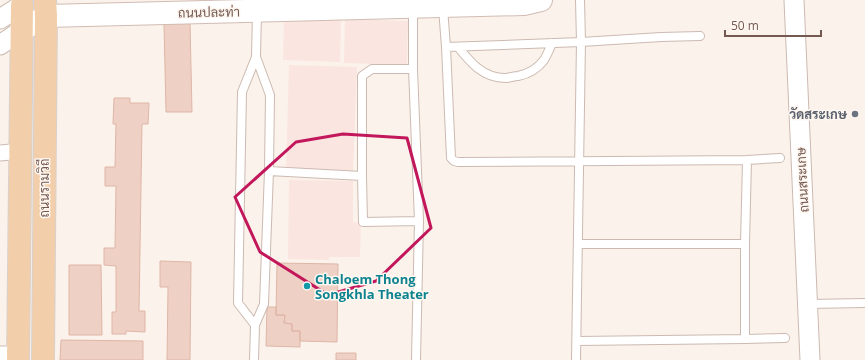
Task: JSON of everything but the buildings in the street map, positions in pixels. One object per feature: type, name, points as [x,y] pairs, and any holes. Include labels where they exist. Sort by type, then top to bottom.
[{"type":"main road","name":"ถนนปละท่า","points":[[34,4],[257,11],[524,4],[541,0]]},
{"type":"main road","name":"ถนนรามวิถี","points":[[12,356],[10,152],[22,30],[34,4]]},
{"type":"main road","name":"ถนนรามวิถี","points":[[34,4],[43,360]]},
{"type":"street","name":"ถนนสระเกษ","points":[[794,0],[810,360]]},
{"type":"street","points":[[0,19],[34,4]]},
{"type":"street","points":[[0,45],[22,30]]},
{"type":"lane","points":[[576,360],[581,42],[580,0]]},
{"type":"lane","points":[[443,6],[451,158],[454,161],[747,160],[780,158]]},
{"type":"lane","points":[[413,7],[413,69],[419,221],[416,360]]},
{"type":"lane","points":[[255,325],[238,303],[242,92],[256,57],[257,11]]},
{"type":"lane","points":[[446,47],[700,36]]},
{"type":"lane","points":[[458,47],[470,63],[482,71],[506,78],[522,75],[534,70],[544,60],[552,43]]},
{"type":"lane","points":[[254,360],[255,325],[264,304],[270,95],[256,57]]},
{"type":"lane","points":[[413,69],[372,69],[362,76],[363,222],[419,221]]},
{"type":"lane","points":[[745,339],[747,160]]},
{"type":"lane","points":[[269,171],[362,176]]},
{"type":"lane","points":[[578,244],[745,244]]},
{"type":"lane","points":[[808,304],[865,303]]},
{"type":"lane","points":[[577,341],[785,338]]},
{"type":"highlighted area","points":[[343,134],[407,138],[431,228],[376,281],[328,295],[260,252],[235,197],[296,142]]},
{"type":"shaded area","points":[[284,17],[341,18],[340,62],[283,60]]},
{"type":"shaded area","points":[[345,19],[408,21],[407,65],[344,63]]},
{"type":"shaded area","points":[[289,65],[357,67],[353,172],[286,170]]},
{"type":"shaded area","points":[[289,180],[353,181],[353,222],[361,223],[360,257],[329,257],[329,260],[288,259]]},
{"type":"place","name":"วัดสระเกษ","points":[[855,114]]},
{"type":"place","name":"Chaloem Thong Songkhla Theater","points":[[307,286]]}]
